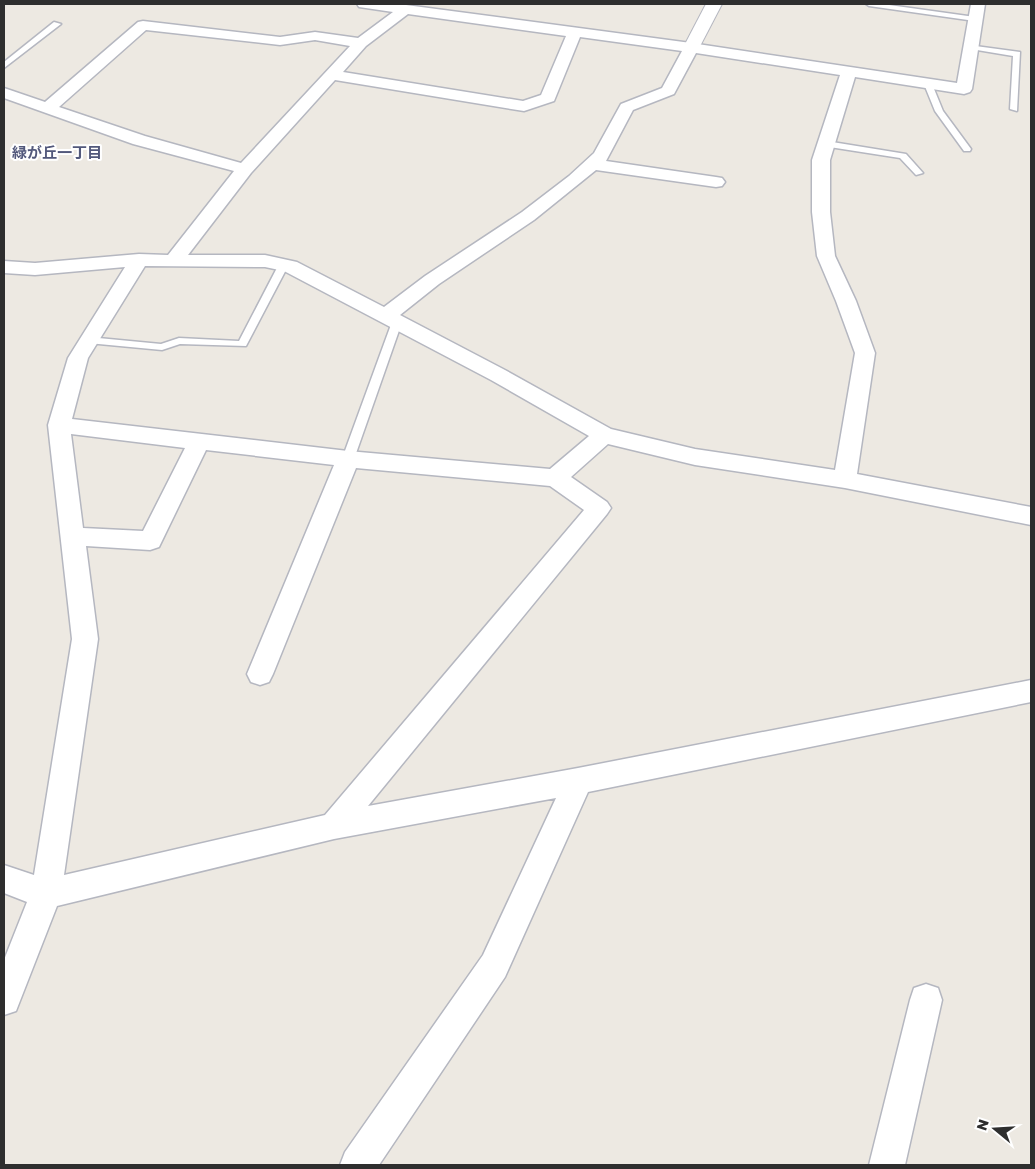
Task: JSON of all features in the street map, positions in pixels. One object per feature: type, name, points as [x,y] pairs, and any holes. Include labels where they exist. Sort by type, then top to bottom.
[{"type":"street","points":[[374,4],[691,48],[964,89],[977,12]]},
{"type":"street","points":[[392,319],[432,280],[528,216],[575,180],[601,156],[627,107],[668,92],[714,4]]},
{"type":"street","points":[[174,260],[245,169],[361,43],[406,9]]},
{"type":"street","points":[[46,109],[143,25],[280,41],[315,36],[361,43]]},
{"type":"street","points":[[332,75],[524,106],[548,98],[574,33]]},
{"type":"street","points":[[845,480],[865,352],[846,301],[826,256],[821,212],[821,160],[849,72]]},
{"type":"street","points":[[4,93],[139,140],[245,169]]},
{"type":"street","points":[[592,164],[716,182]]},
{"type":"street","points":[[4,267],[34,269],[139,260],[265,261],[284,264],[498,375],[604,435],[695,456],[845,480],[1031,516]]},
{"type":"street","points":[[4,998],[46,894],[85,639],[59,425],[78,358],[139,260]]},
{"type":"street","points":[[59,425],[348,459],[555,478],[599,508],[334,826]]},
{"type":"street","points":[[555,478],[604,435]]},
{"type":"street","points":[[72,536],[150,541],[199,441]]},
{"type":"street","points":[[260,674],[348,459]]},
{"type":"street","points":[[4,879],[46,894],[334,826],[578,781],[1031,691]]},
{"type":"street","points":[[358,1165],[494,966],[578,781]]},
{"type":"street","points":[[887,1165],[926,1000]]},
{"type":"lane","points":[[869,4],[977,12]]},
{"type":"lane","points":[[4,66],[57,24]]},
{"type":"lane","points":[[971,47],[1017,54],[1014,109]]},
{"type":"lane","points":[[928,84],[939,111],[967,149]]},
{"type":"lane","points":[[826,144],[903,156],[919,173]]},
{"type":"lane","points":[[88,340],[162,347],[179,341],[242,344],[284,264]]},
{"type":"lane","points":[[348,459],[392,319]]},
{"type":"district","name":"緑が丘一丁目","points":[[57,153]]}]
